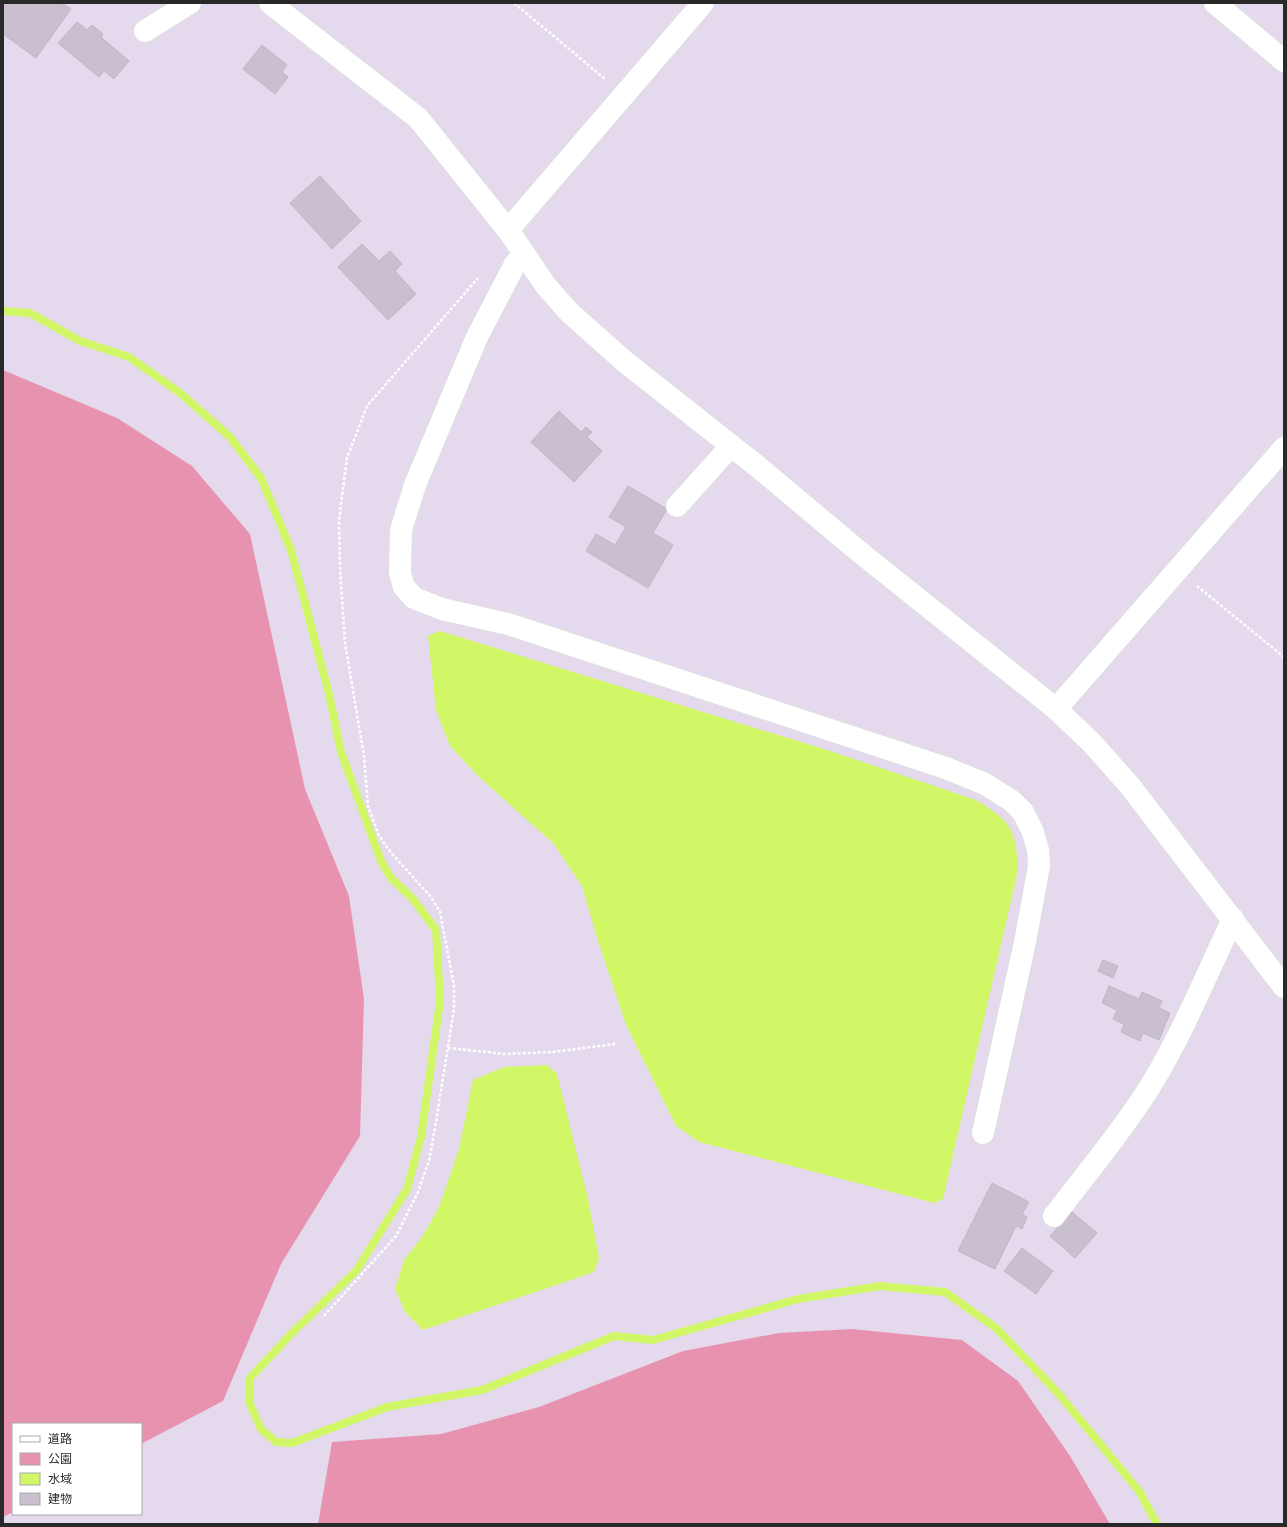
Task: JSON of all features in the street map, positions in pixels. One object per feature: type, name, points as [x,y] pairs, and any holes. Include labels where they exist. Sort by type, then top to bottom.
[{"type":"street","points":[[145,31],[190,3]]},
{"type":"street","points":[[270,3],[418,118],[508,230],[546,286],[569,312],[624,361],[1056,709],[1092,743],[1130,786],[1284,987]]},
{"type":"street","points":[[508,230],[625,96],[703,3]]},
{"type":"street","points":[[1215,3],[1284,61]]},
{"type":"street","points":[[525,255],[516,264],[477,337],[415,485],[401,530],[400,573],[404,587],[414,598],[442,609],[508,624],[946,768],[984,784],[1012,801],[1023,812],[1033,832],[1038,850],[1040,866],[983,1133]]},
{"type":"street","points":[[677,506],[731,446]]},
{"type":"street","points":[[1056,709],[1284,448]]},
{"type":"street","points":[[1054,1216],[1124,1125],[1151,1084],[1171,1048],[1233,919]]},
{"type":"path","points":[[514,3],[625,96]]},
{"type":"path","points":[[324,1316],[396,1236],[418,1192],[429,1161],[454,1009],[454,986],[440,912],[430,897],[393,855],[379,836],[368,806],[364,756],[345,643],[339,520],[347,458],[367,406],[478,277]]},
{"type":"path","points":[[1178,571],[1284,657]]},
{"type":"path","points":[[448,1048],[506,1054],[552,1052],[616,1044]]},
{"type":"green space","points":[[3,370],[117,418],[192,466],[250,534],[305,789],[349,896],[364,999],[360,1136],[281,1264],[223,1401],[142,1443],[142,1423],[12,1423],[12,1512],[3,1517]]},
{"type":"green space","points":[[852,1329],[962,1340],[1018,1381],[1070,1456],[1110,1524],[318,1524],[332,1442],[441,1434],[539,1407],[683,1351],[779,1333]]},
{"type":"water","points":[[440,631],[827,750],[976,800],[988,807],[1004,821],[1013,835],[1016,845],[1018,870],[943,1199],[934,1203],[699,1142],[676,1126],[626,1025],[597,938],[582,886],[553,843],[480,778],[450,746],[436,710],[428,636]]},
{"type":"water","points":[[547,1065],[557,1074],[588,1199],[599,1258],[594,1272],[423,1330],[405,1312],[395,1289],[404,1260],[422,1237],[439,1207],[459,1149],[473,1080],[504,1067]]},
{"type":"building","points":[[3,3],[62,3],[71,9],[36,58],[3,34]]},
{"type":"building","points":[[77,22],[87,30],[92,25],[103,34],[101,37],[129,61],[114,79],[104,71],[99,77],[58,43]]},
{"type":"building","points":[[262,45],[287,65],[282,72],[288,77],[275,94],[243,69]]},
{"type":"building","points":[[320,176],[361,221],[332,249],[290,203]]},
{"type":"building","points":[[362,244],[379,261],[390,251],[402,264],[395,271],[416,294],[388,320],[338,267]]},
{"type":"building","points":[[559,411],[581,432],[586,427],[592,432],[587,437],[602,451],[574,482],[531,442]]},
{"type":"building","points":[[628,486],[667,509],[653,533],[673,545],[648,588],[586,551],[596,534],[615,545],[626,527],[609,517]]},
{"type":"building","points":[[1103,960],[1118,966],[1113,978],[1098,971]]},
{"type":"building","points":[[1109,986],[1139,999],[1142,992],[1162,1001],[1159,1008],[1170,1013],[1159,1040],[1143,1033],[1140,1041],[1121,1032],[1124,1024],[1113,1019],[1117,1010],[1102,1003]]},
{"type":"building","points":[[992,1183],[1029,1202],[1022,1214],[1027,1217],[1022,1229],[1016,1226],[995,1269],[958,1251]]},
{"type":"building","points":[[1072,1212],[1097,1233],[1075,1258],[1050,1236]]},
{"type":"building","points":[[1022,1248],[1053,1271],[1036,1294],[1004,1271]]},
{"type":"waterway","points":[[3,311],[30,313],[80,341],[129,357],[180,393],[230,437],[261,478],[291,550],[329,694],[341,752],[381,861],[391,878],[413,899],[436,930],[440,1001],[421,1137],[407,1189],[356,1271],[292,1333],[250,1378],[250,1404],[261,1429],[276,1442],[292,1443],[387,1407],[482,1390],[614,1336],[653,1340],[798,1299],[880,1286],[945,1292],[996,1328],[1057,1392],[1139,1491],[1157,1524]]}]
